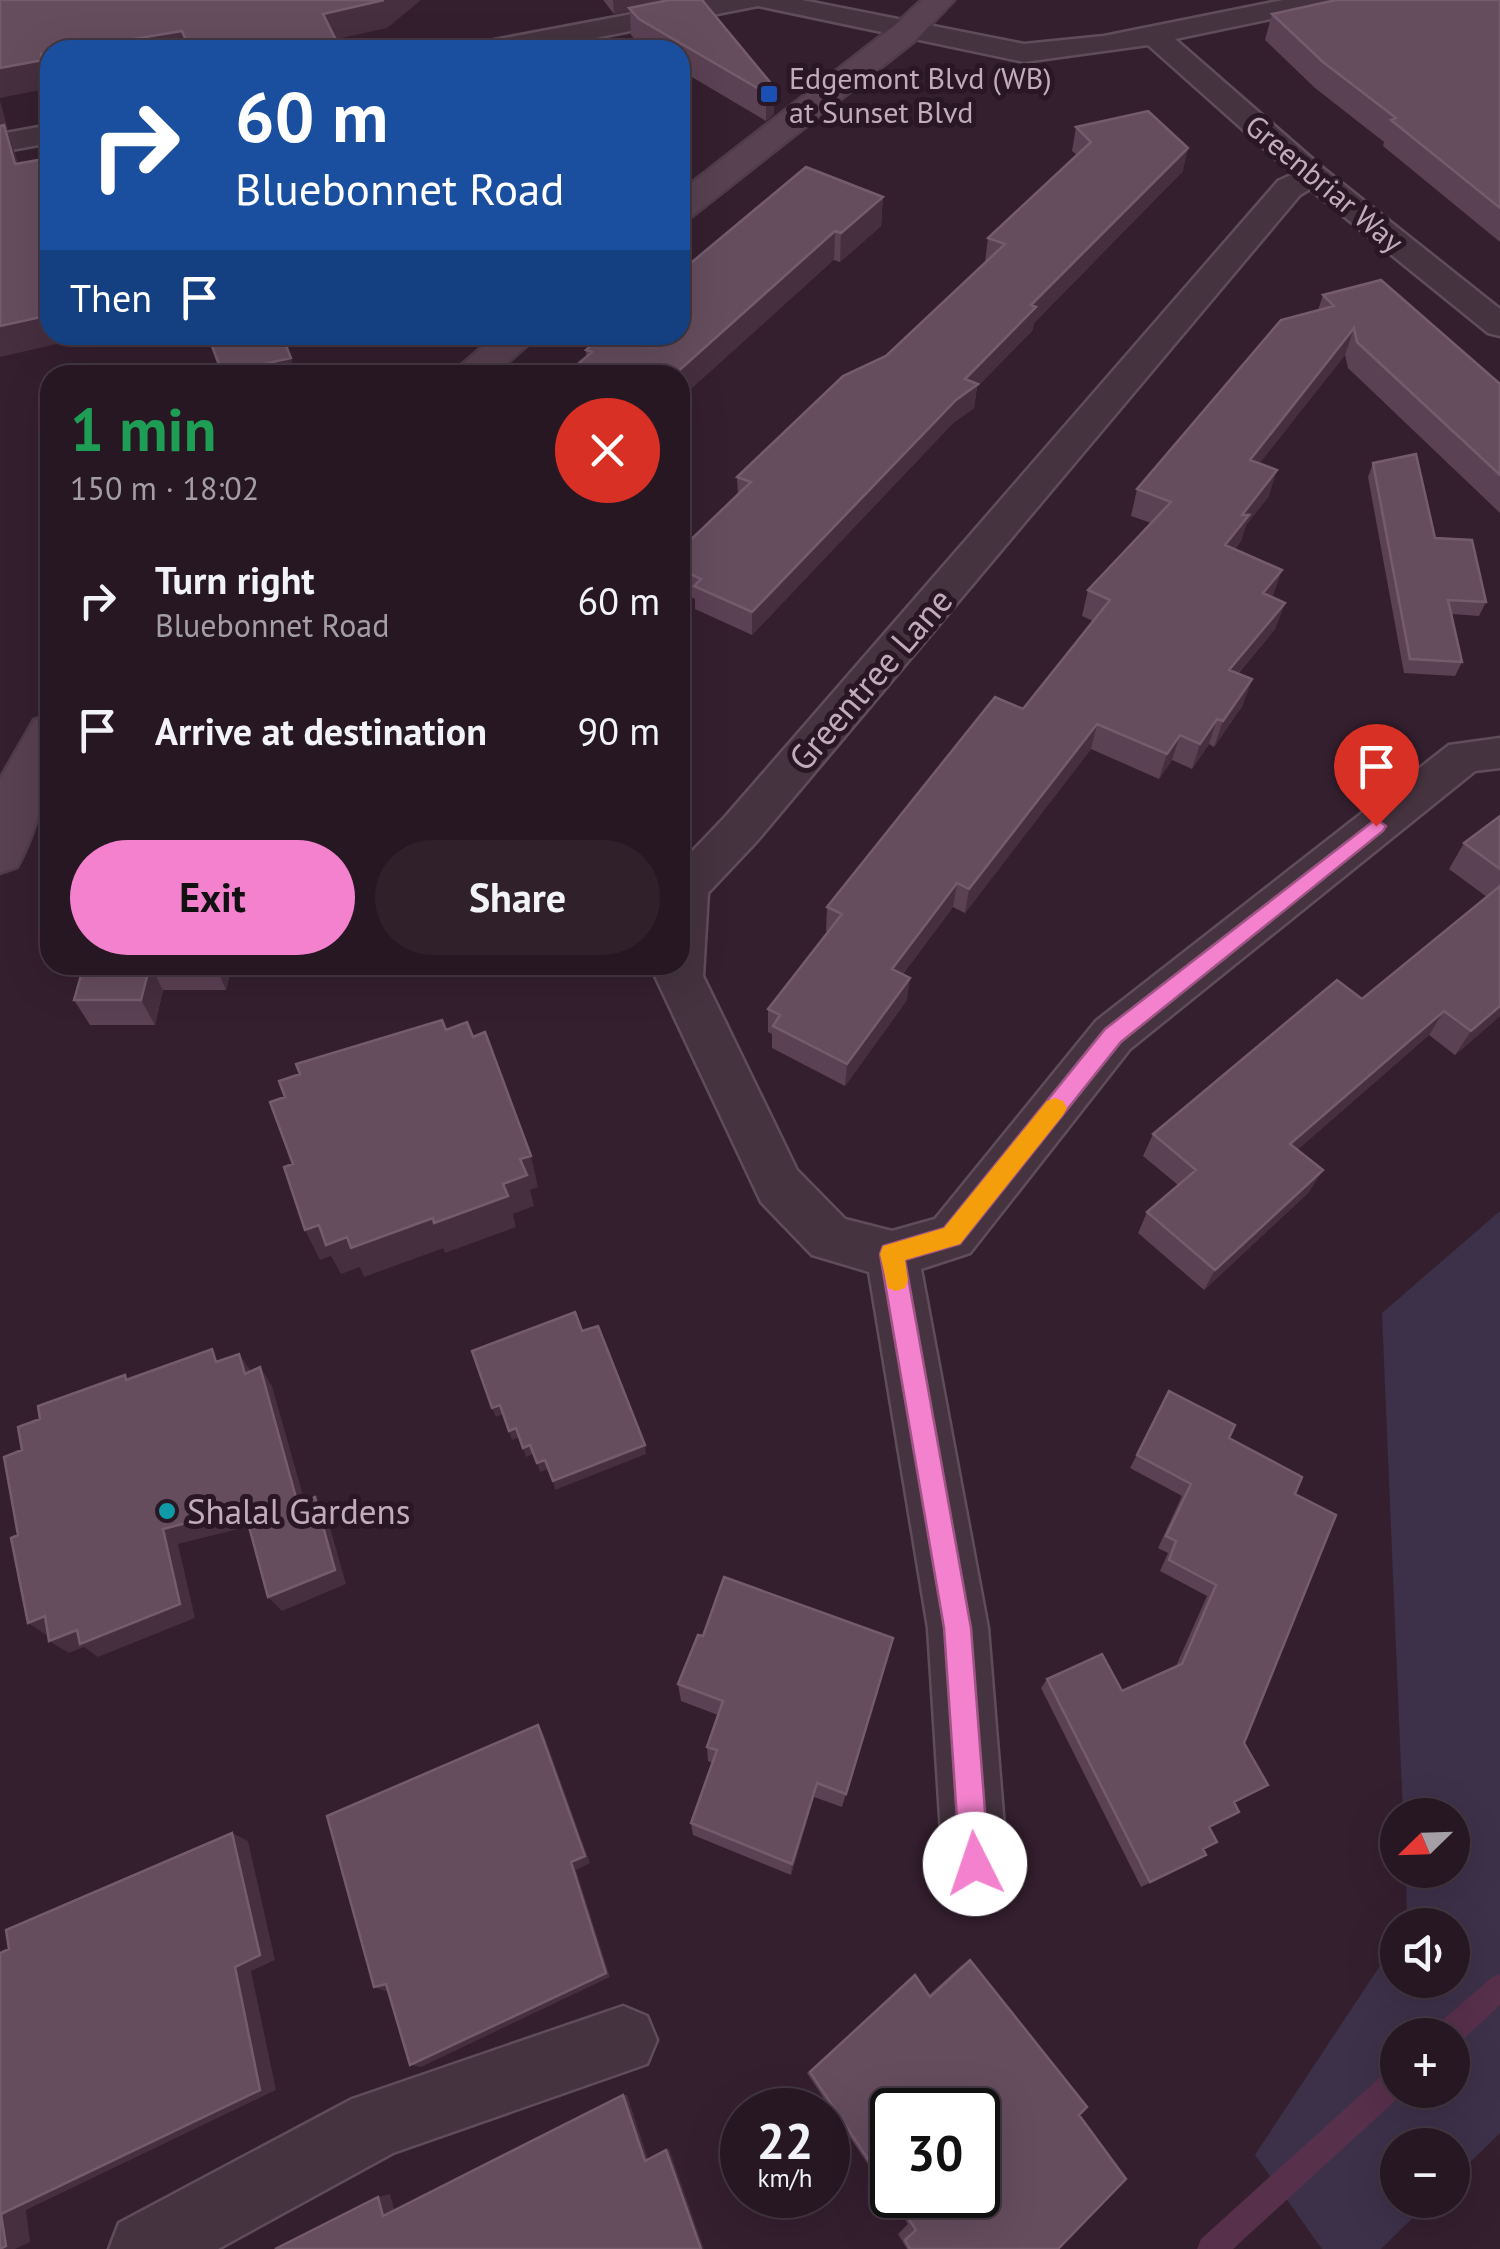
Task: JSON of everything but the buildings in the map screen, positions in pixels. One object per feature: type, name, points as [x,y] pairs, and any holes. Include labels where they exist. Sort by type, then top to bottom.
[{"type":"street","points":[[541,40],[750,0]]},
{"type":"street","points":[[766,0],[906,32],[1024,53],[1060,52],[1154,36],[1324,0]]},
{"type":"street","points":[[690,201],[906,32],[938,0]]},
{"type":"street","name":"Greenbriar Way","points":[[1154,36],[1313,176],[1500,326]]},
{"type":"street","points":[[0,143],[40,136]]},
{"type":"street","name":"Greentree Lane","points":[[690,884],[1289,188],[1313,176]]},
{"type":"street","points":[[482,365],[507,345]]},
{"type":"street","points":[[0,854],[26,772],[40,749]]},
{"type":"street","points":[[975,1864],[958,1628],[892,1254],[952,1237],[1113,1036],[1464,756],[1500,753]]},
{"type":"street","name":"Greentree Lane","points":[[679,975],[779,1186],[830,1239],[892,1254]]},
{"type":"street","points":[[146,2249],[378,2124],[623,2040]]},
{"type":"shaded area","points":[[1500,1211],[1500,2133],[1470,2162],[1470,2128],[1380,2128],[1380,2218],[1413,2218],[1381,2249],[1322,2249],[1255,2155],[1380,1966],[1380,1998],[1470,1998],[1470,1908],[1407,1908],[1406,1888],[1470,1888],[1470,1798],[1402,1798],[1382,1313]]},
{"type":"waterway","points":[[1466,2018],[1500,1987]]},
{"type":"waterway","points":[[1211,2249],[1380,2096]]},
{"type":"slow traffic","points":[[896,1280],[892,1254],[952,1237],[1055,1108]]},
{"type":"place","name":"Edgemont Blvd (WB) at Sunset Blvd","points":[[769,94]]},
{"type":"place","name":"Shalal Gardens","points":[[167,1511]]},
{"type":"route","points":[[975,1864],[958,1628],[892,1254],[952,1237],[1113,1036],[1376,826]]}]
